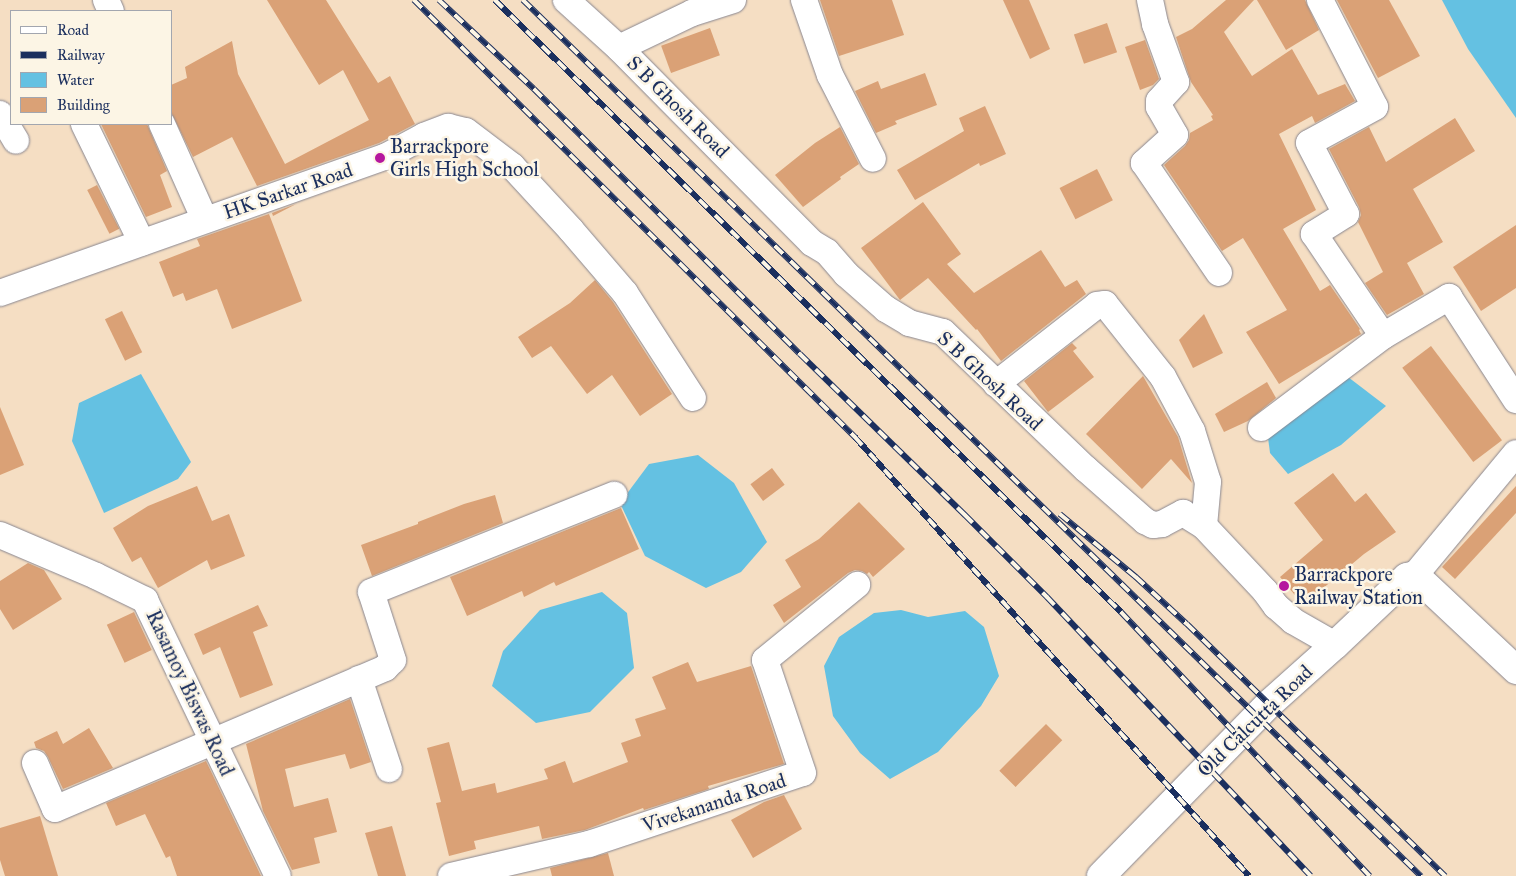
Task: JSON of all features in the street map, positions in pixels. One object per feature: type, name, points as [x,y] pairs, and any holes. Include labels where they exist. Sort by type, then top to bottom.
[{"type":"main road","name":"Old Calcutta Road","points":[[1101,876],[1269,704],[1335,645],[1403,580],[1415,575]]},
{"type":"main road","points":[[1415,575],[1516,670]]},
{"type":"street","name":"S B Ghosh Road","points":[[566,0],[619,48],[812,243],[826,252],[846,274],[886,309],[909,323],[943,332],[1109,491],[1145,521],[1153,525],[1162,524],[1183,513],[1204,526],[1265,591],[1276,606],[1293,621],[1335,645]]},
{"type":"street","points":[[619,48],[692,13],[733,0]]},
{"type":"street","points":[[804,0],[830,74],[873,158]]},
{"type":"street","points":[[1150,0],[1155,24],[1176,82],[1159,101],[1159,106],[1175,135],[1144,163],[1219,273]]},
{"type":"street","points":[[1320,0],[1375,107],[1310,143],[1346,214],[1314,234],[1383,336]]},
{"type":"street","points":[[0,114],[16,142]]},
{"type":"street","points":[[84,125],[142,243]]},
{"type":"street","points":[[162,125],[205,220]]},
{"type":"street","name":"HK Sarkar Road","points":[[0,293],[385,157],[424,136],[448,127],[466,131],[512,166],[571,230],[626,293],[693,398]]},
{"type":"street","points":[[1261,428],[1383,336],[1449,297],[1516,400]]},
{"type":"street","points":[[996,384],[1097,305],[1105,304],[1163,377],[1192,431],[1208,482],[1204,526]]},
{"type":"street","points":[[1415,575],[1516,453]]},
{"type":"street","points":[[35,763],[55,810],[385,668],[393,660],[371,592],[614,494]]},
{"type":"street","name":"Rasamoy Biswas Road","points":[[0,536],[96,576],[145,600],[173,654],[212,742],[278,876]]},
{"type":"street","name":"Vivekananda Road","points":[[451,876],[589,844],[803,773],[765,660],[857,585]]},
{"type":"street","points":[[359,679],[389,769]]},
{"type":"water","points":[[1442,0],[1516,0],[1516,118],[1468,49]]},
{"type":"water","points":[[141,374],[191,462],[178,479],[104,513],[72,441],[79,403]]},
{"type":"water","points":[[1348,377],[1386,406],[1341,445],[1288,474],[1270,453],[1266,422]]},
{"type":"water","points":[[698,455],[734,483],[767,542],[741,572],[706,588],[645,556],[620,503],[649,464]]},
{"type":"water","points":[[602,592],[627,613],[634,668],[590,712],[536,723],[492,686],[503,651],[540,610]]},
{"type":"water","points":[[901,610],[928,617],[965,611],[984,627],[999,676],[981,706],[938,752],[890,779],[860,753],[833,716],[824,666],[839,637],[874,613]]},
{"type":"building","points":[[267,0],[326,0],[378,83],[390,76],[415,124],[379,143],[257,186],[232,137],[193,157],[172,114],[172,85],[187,78],[185,67],[232,41],[238,74],[285,164],[369,120],[343,70],[319,85]]},
{"type":"building","points":[[820,0],[892,0],[904,35],[839,56]]},
{"type":"building","points":[[1003,0],[1029,0],[1050,49],[1030,59]]},
{"type":"building","points":[[1226,0],[1254,0],[1224,32],[1252,76],[1292,49],[1318,95],[1345,84],[1355,101],[1315,123],[1312,116],[1279,134],[1316,210],[1283,229],[1320,291],[1330,285],[1360,329],[1361,334],[1279,384],[1246,332],[1287,310],[1243,238],[1222,251],[1164,165],[1185,146],[1189,140],[1190,133],[1213,120],[1211,116],[1213,115],[1191,82],[1176,37],[1192,29]]},
{"type":"building","points":[[1257,0],[1305,0],[1319,30],[1286,50]]},
{"type":"building","points":[[1337,0],[1389,0],[1420,56],[1378,78]]},
{"type":"building","points":[[1107,23],[1117,52],[1084,64],[1074,34]]},
{"type":"building","points":[[710,28],[720,55],[671,73],[661,46]]},
{"type":"building","points":[[1145,40],[1159,79],[1153,85],[1140,90],[1125,47]]},
{"type":"building","points":[[925,73],[937,105],[895,121],[897,124],[876,133],[855,91],[878,81],[881,89]]},
{"type":"building","points":[[985,106],[1006,154],[980,166],[979,163],[915,200],[897,170],[964,131],[959,118]]},
{"type":"building","points":[[1455,118],[1475,151],[1413,189],[1443,242],[1407,263],[1424,294],[1387,315],[1365,283],[1383,272],[1358,222],[1361,215],[1359,207],[1329,149],[1369,127],[1386,162]]},
{"type":"building","points":[[101,125],[147,125],[167,171],[160,175],[172,207],[146,217]]},
{"type":"building","points":[[840,127],[859,164],[803,207],[775,175],[815,143]]},
{"type":"building","points":[[1097,169],[1113,200],[1075,219],[1060,188]]},
{"type":"building","points":[[97,185],[119,229],[109,234],[87,190]]},
{"type":"building","points":[[923,202],[961,254],[947,264],[974,293],[1041,250],[1065,287],[1077,280],[1086,294],[1001,361],[977,329],[928,278],[900,300],[861,248]]},
{"type":"building","points":[[296,204],[273,216],[272,213]]},
{"type":"building","points":[[269,214],[302,301],[232,329],[217,289],[186,301],[183,293],[173,297],[159,262],[200,246],[197,239]]},
{"type":"building","points":[[1516,225],[1516,288],[1481,311],[1453,267]]},
{"type":"building","points":[[595,280],[613,302],[672,394],[640,416],[612,375],[587,394],[551,346],[532,358],[518,337],[570,303]]},
{"type":"building","points":[[122,311],[142,352],[125,361],[105,319]]},
{"type":"building","points":[[1204,314],[1223,353],[1193,368],[1179,340]]},
{"type":"building","points":[[1072,343],[1077,348],[1073,351],[1094,377],[1048,412],[1024,381]]},
{"type":"building","points":[[1431,346],[1502,440],[1473,462],[1402,368]]},
{"type":"building","points":[[1143,376],[1178,437],[1192,483],[1171,459],[1142,489],[1086,434]]},
{"type":"building","points":[[1267,382],[1276,398],[1248,421],[1224,432],[1215,414]]},
{"type":"building","points":[[0,407],[24,465],[0,475]]},
{"type":"building","points":[[772,468],[785,485],[763,501],[750,484]]},
{"type":"building","points":[[1333,473],[1355,502],[1366,493],[1396,532],[1364,554],[1303,605],[1280,577],[1323,540],[1294,503]]},
{"type":"building","points":[[197,486],[212,521],[229,514],[245,556],[211,570],[207,560],[158,588],[141,557],[132,562],[113,528],[148,506]]},
{"type":"building","points":[[1516,486],[1516,513],[1455,579],[1442,567]]},
{"type":"building","points":[[495,495],[503,523],[372,576],[361,545],[418,524],[418,522],[464,504]]},
{"type":"building","points":[[859,502],[905,549],[873,577],[869,572],[867,574],[855,570],[848,573],[784,623],[773,605],[801,587],[785,560],[819,539]]},
{"type":"building","points":[[621,508],[639,549],[556,586],[554,582],[524,597],[522,591],[467,616],[450,577]]},
{"type":"building","points":[[28,563],[44,570],[62,599],[13,630],[0,609],[0,581]]},
{"type":"building","points":[[258,605],[268,626],[253,632],[273,685],[240,698],[220,647],[203,655],[194,634]]},
{"type":"building","points":[[134,612],[152,650],[125,663],[107,625]]},
{"type":"building","points":[[688,662],[697,682],[751,666],[784,764],[708,786],[709,789],[644,810],[643,808],[585,830],[542,839],[539,826],[474,841],[476,849],[449,856],[436,803],[441,802],[427,748],[449,742],[462,791],[495,783],[497,793],[548,779],[544,769],[565,761],[573,783],[628,762],[621,743],[641,736],[635,719],[666,709],[652,677]]},
{"type":"building","points":[[350,699],[371,762],[350,769],[345,754],[285,769],[294,807],[328,798],[337,832],[314,838],[320,863],[292,870],[263,811],[246,744]]},
{"type":"building","points":[[1046,724],[1062,740],[1016,787],[999,771]]},
{"type":"building","points":[[89,728],[113,768],[63,789],[48,757],[44,751],[36,748],[34,742],[57,731],[63,744]]},
{"type":"building","points":[[206,761],[261,876],[177,876],[170,856],[166,858],[145,814],[116,826],[106,803]]},
{"type":"building","points":[[784,795],[802,829],[753,858],[731,820],[764,802]]},
{"type":"building","points":[[40,816],[58,876],[5,876],[0,860],[0,828]]},
{"type":"building","points":[[392,826],[406,876],[378,876],[365,833]]},
{"type":"building","points":[[608,853],[614,876],[552,876],[550,868]]},
{"type":"railway","points":[[414,0],[855,437],[1249,876]]},
{"type":"railway","points":[[439,0],[534,89],[1047,597],[1311,876]]},
{"type":"railway","points":[[495,0],[1121,612],[1370,876]]},
{"type":"railway","points":[[523,0],[1421,876]]},
{"type":"railway","points":[[1060,514],[1136,577],[1187,624],[1445,876]]},
{"type":"place","name":"Barrackpore Girls High School","points":[[380,158]]},
{"type":"place","name":"Barrackpore Railway Station","points":[[1284,586]]}]
